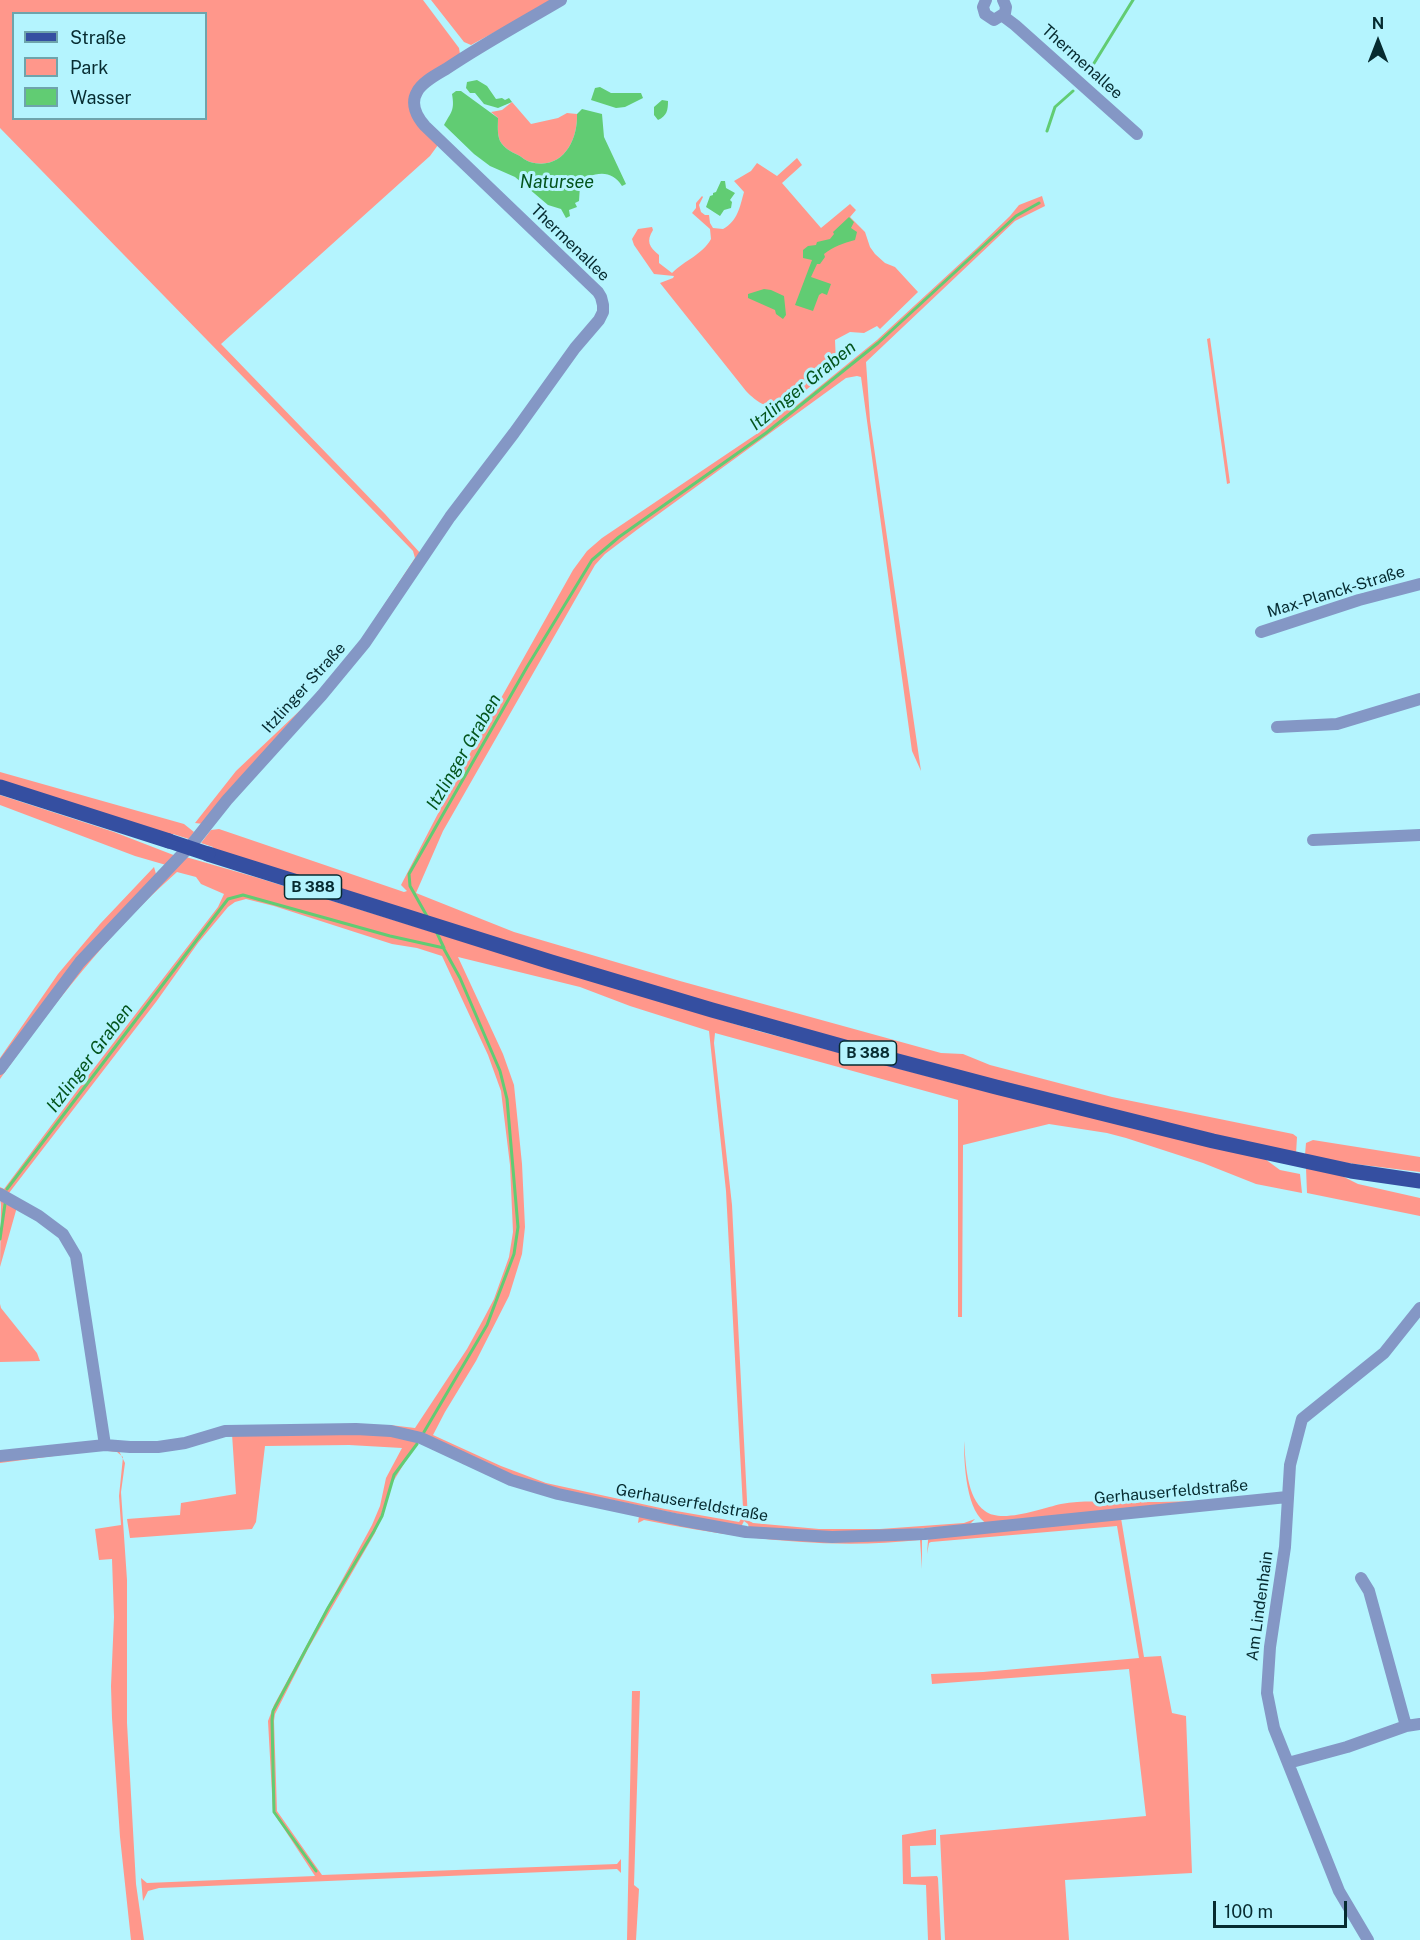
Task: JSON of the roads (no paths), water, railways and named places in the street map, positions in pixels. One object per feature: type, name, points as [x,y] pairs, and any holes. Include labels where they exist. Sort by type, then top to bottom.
[{"type":"main road","name":"B 388","points":[[0,788],[471,937],[702,1007],[996,1087],[1420,1189]]},
{"type":"main road","name":"B 388","points":[[1351,1171],[1420,1181]]},
{"type":"street","name":"Thermenallee","points":[[561,0],[435,76],[420,87],[414,104],[425,126],[598,292],[603,307]]},
{"type":"street","name":"Thermenallee","points":[[986,0],[983,11],[987,17],[994,20],[1003,16],[1015,25],[1137,134]]},
{"type":"street","points":[[1003,0],[1006,7],[1003,16]]},
{"type":"street","name":"Itzlinger Straße","points":[[0,1068],[80,962],[192,844],[249,775],[355,656],[450,517],[575,348],[599,320],[603,307]]},
{"type":"street","name":"Max-Planck-Straße","points":[[1261,632],[1359,600],[1420,584]]},
{"type":"street","points":[[1277,727],[1337,724],[1420,699]]},
{"type":"street","points":[[1313,840],[1420,835]]},
{"type":"street","points":[[0,1194],[39,1216],[63,1234],[76,1256],[105,1444]]},
{"type":"street","name":"Am Lindenhain","points":[[1365,1940],[1339,1891],[1274,1728],[1267,1693],[1270,1647],[1285,1546],[1292,1451],[1302,1419],[1384,1353],[1420,1308]]},
{"type":"street","name":"Gerhauserfeldstraße","points":[[0,1456],[105,1444],[158,1447],[185,1443],[225,1431],[248,1429],[391,1431],[421,1438],[511,1480],[558,1494],[724,1528],[794,1536],[858,1537],[925,1534],[1287,1497]]},
{"type":"street","points":[[1361,1578],[1369,1591],[1406,1726]]},
{"type":"street","points":[[1288,1763],[1347,1748],[1406,1726],[1420,1724]]},
{"type":"water","points":[[477,80],[487,86],[496,99],[509,98],[512,102],[498,108],[484,104],[475,93],[470,93],[466,88],[467,82]]},
{"type":"water","points":[[600,87],[611,93],[641,93],[643,98],[625,107],[616,108],[591,100],[595,88]]},
{"type":"water","name":"Natursee","points":[[461,91],[498,118],[498,135],[506,148],[530,162],[541,164],[551,162],[566,152],[575,134],[577,114],[582,109],[602,114],[604,137],[626,184],[622,186],[615,178],[607,174],[588,177],[580,186],[579,201],[575,203],[577,207],[569,210],[570,216],[566,218],[561,209],[548,205],[515,177],[490,166],[474,154],[444,125],[453,108],[452,94]]},
{"type":"water","points":[[662,100],[668,101],[667,110],[665,115],[658,120],[654,115],[654,107]]},
{"type":"water","points":[[721,181],[725,181],[726,188],[735,193],[730,200],[731,208],[724,210],[720,216],[706,207],[710,196],[716,192]]},
{"type":"water","points":[[849,217],[854,222],[851,228],[857,232],[855,240],[824,254],[825,257],[820,264],[817,264],[811,277],[831,284],[827,295],[822,293],[819,295],[813,311],[795,305],[812,260],[803,258],[803,250],[808,246],[816,245],[817,242],[830,239],[833,232]]},
{"type":"water","points":[[764,289],[784,296],[786,315],[783,319],[776,314],[775,310],[748,298],[748,294]]},
{"type":"waterway","name":"Itzlinger Graben","points":[[1088,73],[1133,0]]},
{"type":"waterway","name":"Itzlinger Graben","points":[[1047,131],[1055,107],[1073,91]]},
{"type":"waterway","name":"Itzlinger Graben","points":[[428,918],[410,886],[409,874],[527,667],[592,560],[619,537],[766,433],[878,343],[1016,216],[1039,203]]},
{"type":"waterway","name":"Itzlinger Graben","points":[[7,1189],[228,899],[243,895],[390,936],[444,948],[436,931]]},
{"type":"waterway","points":[[424,1432],[487,1325],[514,1254],[518,1227],[507,1099],[500,1071],[460,978],[444,949]]},
{"type":"waterway","name":"Itzlinger Graben","points":[[0,1239],[5,1204]]},
{"type":"waterway","points":[[316,1871],[274,1812],[273,1711],[328,1608],[382,1516],[394,1475],[417,1444]]}]
